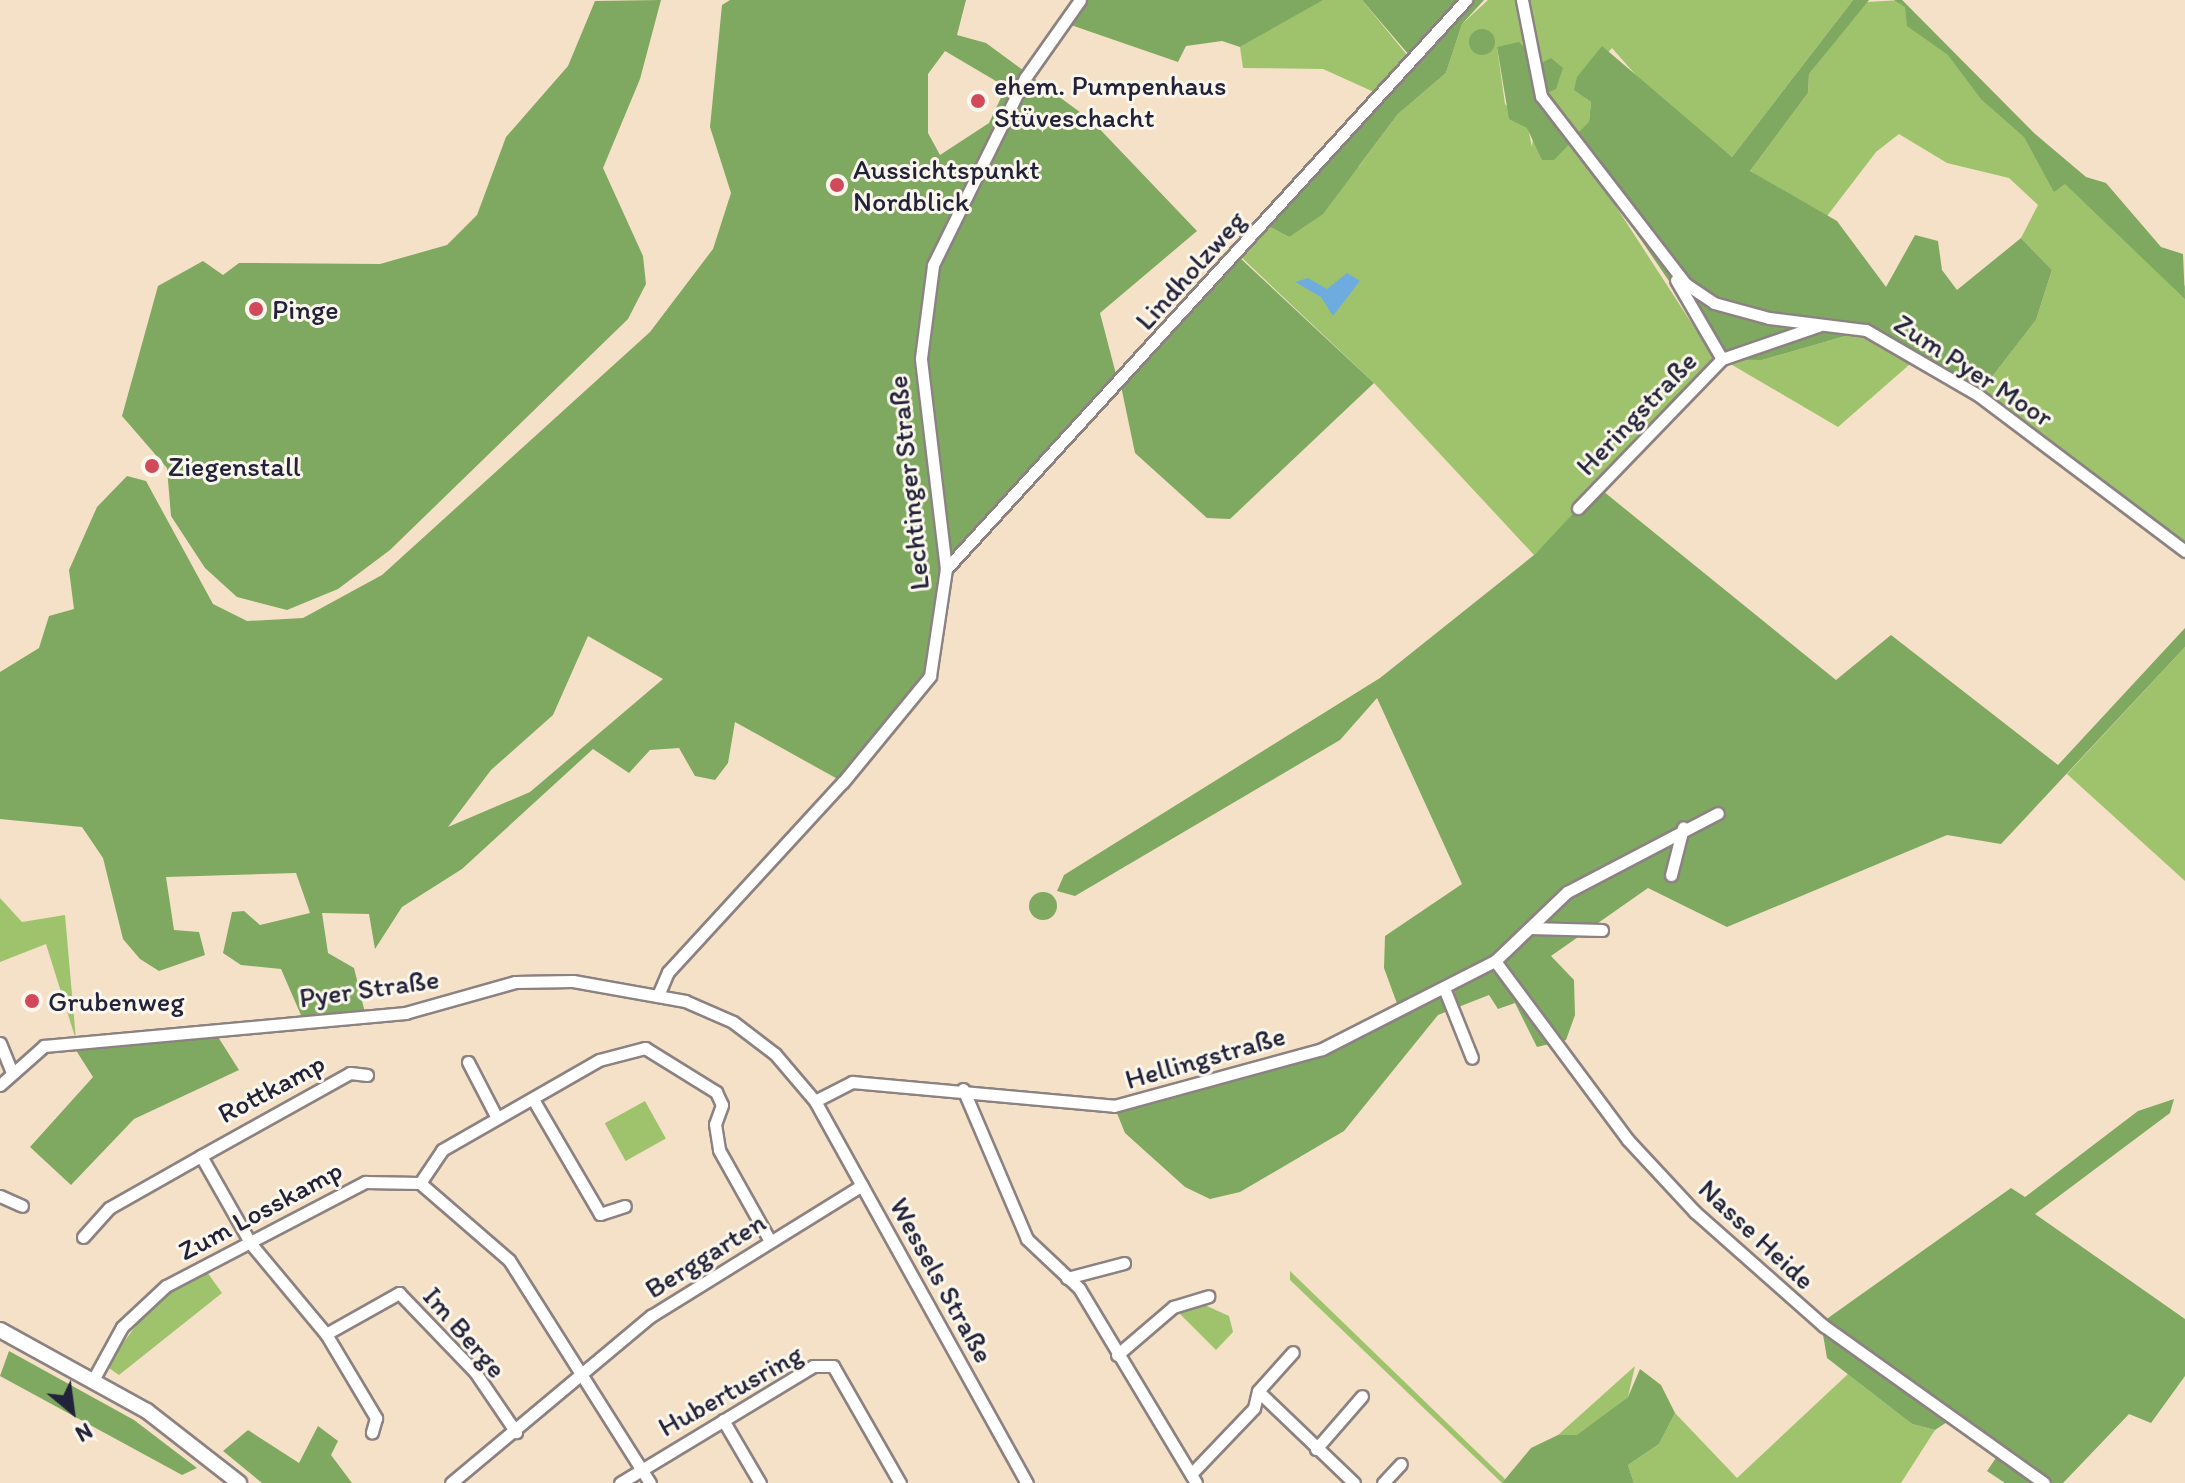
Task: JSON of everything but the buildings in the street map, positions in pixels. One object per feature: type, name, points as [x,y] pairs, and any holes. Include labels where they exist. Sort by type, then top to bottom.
[{"type":"street","name":"Lechtinger Straße","points":[[659,993],[668,972],[918,694],[938,654],[946,569],[921,358],[933,265],[1025,78],[1080,0]]},
{"type":"street","name":"Lindholzweg","points":[[946,569],[1466,0]]},
{"type":"street","name":"Zum Pyer Moor","points":[[1522,0],[1541,96],[1671,266],[1722,359]]},
{"type":"street","name":"Zum Pyer Moor","points":[[1671,266],[1714,303],[1866,330],[1978,395],[2185,551]]},
{"type":"street","name":"Heringstraße","points":[[1578,508],[1722,359],[1823,324]]},
{"type":"street","name":"Hellingstraße","points":[[815,1101],[852,1082],[963,1089],[1114,1106],[1144,1102],[1322,1049],[1495,961],[1567,892],[1683,828],[1718,813]]},
{"type":"street","points":[[1671,875],[1683,828]]},
{"type":"street","points":[[1530,928],[1602,930]]},
{"type":"street","name":"Nasse Heide","points":[[1495,961],[1628,1140],[1695,1212],[1824,1326],[2044,1483]]},
{"type":"street","name":"Pyer Straße","points":[[0,1085],[44,1046],[70,1041],[405,1013],[515,982],[573,981],[659,993],[733,1022],[775,1054],[815,1101]]},
{"type":"street","points":[[1444,988],[1472,1058]]},
{"type":"street","points":[[0,1043],[12,1072]]},
{"type":"street","points":[[650,1483],[509,1260],[420,1183],[442,1150],[625,1049],[670,1057],[716,1092],[722,1105],[715,1124],[719,1150],[770,1241]]},
{"type":"street","points":[[468,1062],[497,1118]]},
{"type":"street","name":"Rottkamp","points":[[83,1237],[109,1208],[350,1073],[367,1075]]},
{"type":"street","points":[[963,1089],[1027,1239],[1067,1278],[1194,1479],[1254,1408],[1258,1391],[1293,1352]]},
{"type":"street","points":[[534,1101],[600,1214],[625,1206]]},
{"type":"street","name":"Wessels Straße","points":[[815,1101],[1023,1482]]},
{"type":"street","name":"Rottkamp","points":[[201,1156],[251,1244],[326,1334],[376,1418],[372,1432]]},
{"type":"street","name":"Zum Losskamp","points":[[93,1380],[122,1327],[149,1298],[365,1182],[420,1183]]},
{"type":"street","name":"Berggarten","points":[[451,1483],[582,1378],[651,1316],[862,1185]]},
{"type":"street","points":[[0,1196],[22,1206]]},
{"type":"street","points":[[1067,1278],[1124,1263]]},
{"type":"street","name":"Im Berge","points":[[326,1334],[399,1293],[475,1372],[516,1432]]},
{"type":"street","points":[[1117,1355],[1173,1307],[1208,1296]]},
{"type":"street","points":[[0,1330],[147,1411],[239,1483]]},
{"type":"street","name":"Hubertusring","points":[[620,1483],[640,1467],[813,1366],[833,1366],[900,1483]]},
{"type":"street","points":[[1258,1391],[1354,1483]]},
{"type":"street","points":[[1316,1449],[1362,1396]]},
{"type":"street","points":[[723,1420],[760,1483]]},
{"type":"street","points":[[1383,1483],[1401,1464]]},
{"type":"green space","points":[[661,0],[640,79],[603,168],[643,256],[646,284],[628,319],[390,550],[338,589],[287,610],[237,597],[205,568],[171,516],[167,468],[122,416],[158,286],[203,261],[223,275],[239,263],[380,264],[447,245],[477,215],[506,137],[568,66],[595,1]]},
{"type":"green space","points":[[730,0],[966,0],[957,35],[986,43],[1092,121],[1197,231],[1100,313],[1117,378],[946,568],[930,676],[843,782],[735,722],[728,763],[715,780],[695,776],[679,748],[650,750],[629,773],[593,749],[462,869],[402,907],[375,949],[369,914],[322,913],[328,953],[354,968],[366,1017],[304,1022],[281,969],[241,965],[223,953],[232,912],[244,911],[260,925],[310,913],[296,873],[166,877],[174,930],[199,932],[205,955],[159,971],[140,959],[123,939],[103,858],[82,827],[0,819],[0,672],[39,648],[49,616],[74,609],[69,570],[97,507],[127,476],[146,481],[213,604],[247,621],[303,618],[382,575],[650,332],[713,249],[731,193],[710,127],[722,5]],"holes":[[[945,51],[1006,87],[989,123],[940,155],[928,133],[928,74]],[[588,636],[663,679],[530,792],[448,827],[491,770],[553,715]]]},
{"type":"green space","points":[[1080,0],[1323,0],[1240,47],[1222,41],[1186,46],[1178,62],[1065,23]]},
{"type":"green space","points":[[1322,0],[1362,0],[1407,55],[1374,92],[1323,69],[1243,68],[1240,47]]},
{"type":"green space","points":[[1362,0],[1459,0],[1409,55]]},
{"type":"green space","points":[[1474,0],[1484,0],[1462,24],[1446,73],[1398,114],[1323,214],[1289,237],[1268,226]]},
{"type":"green space","points":[[1488,0],[1853,0],[1732,157],[1656,98],[1612,48],[1575,90],[1591,102],[1589,122],[1615,205],[1698,333],[1762,360],[1866,330],[1917,358],[1838,427],[1722,359],[1534,555],[1374,383],[1240,256],[1268,226],[1289,237],[1360,165],[1398,114],[1446,73],[1462,24]],"holes":[[[1497,47],[1540,64],[1532,147],[1528,128],[1505,104]]]},
{"type":"green space","points":[[1853,0],[1869,0],[1809,74],[1808,93],[1750,171],[1837,221],[1886,287],[1915,235],[1938,241],[1942,270],[1957,290],[2021,238],[2052,270],[2036,320],[1978,395],[1866,330],[1762,360],[1722,359],[1573,140],[1554,160],[1542,160],[1527,128],[1509,119],[1497,47],[1519,42],[1540,64],[1551,58],[1563,68],[1556,89],[1541,96],[1572,139],[1589,122],[1591,102],[1574,90],[1577,77],[1602,46],[1732,157]]},
{"type":"green space","points":[[1894,0],[1902,0],[2034,133],[2086,177],[2106,183],[2161,247],[2183,254],[2185,299],[2065,184],[2054,192],[2024,137],[1981,99],[1948,55],[1907,26],[1905,7]]},
{"type":"green space","points":[[1902,0],[2185,286],[2185,551],[1978,395],[2036,320],[2052,270],[2021,238],[2038,205],[2009,178],[1947,163],[1899,134],[1876,152],[1824,220],[1750,171],[1808,93],[1809,74],[1866,2]]},
{"type":"green space","points":[[1482,29],[1491,33],[1495,42],[1491,51],[1482,55],[1473,51],[1469,42],[1473,33]]},
{"type":"green space","points":[[1239,257],[1374,383],[1230,519],[1207,518],[1135,453],[1121,386]]},
{"type":"green space","points":[[1598,487],[1836,680],[1891,635],[2058,765],[2185,628],[2185,647],[2001,844],[1947,835],[1727,927],[1648,888],[1551,956],[1574,980],[1575,1015],[1566,1040],[1537,1047],[1515,1003],[1498,1009],[1489,995],[1438,1015],[1344,1131],[1240,1192],[1210,1199],[1185,1187],[1125,1133],[1114,1106],[1322,1049],[1399,1009],[1384,968],[1385,936],[1462,884],[1377,698],[1340,740],[1075,896],[1057,891],[1064,875],[1380,678],[1534,555]]},
{"type":"green space","points":[[2185,647],[2185,881],[2067,774]]},
{"type":"green space","points":[[1043,892],[1053,896],[1057,906],[1053,916],[1043,920],[1033,916],[1029,906],[1033,896]]},
{"type":"green space","points":[[0,898],[22,922],[65,915],[76,1040],[46,944],[0,962]]},
{"type":"green space","points":[[213,1029],[239,1070],[134,1119],[71,1185],[30,1147],[93,1077],[70,1041]]},
{"type":"green space","points":[[2174,1099],[2170,1113],[2035,1214],[2185,1319],[2185,1376],[2151,1423],[2129,1414],[2063,1483],[2005,1483],[1987,1471],[2000,1452],[1953,1418],[1935,1430],[1912,1424],[1827,1358],[1821,1323],[2011,1188],[2025,1197],[2138,1111]]},
{"type":"green space","points":[[645,1101],[666,1139],[626,1161],[605,1123]]},
{"type":"green space","points":[[1290,1271],[1505,1479],[1502,1483],[1290,1280]]},
{"type":"green space","points":[[207,1272],[222,1293],[119,1375],[106,1366],[155,1300]]},
{"type":"green space","points":[[1196,1301],[1229,1316],[1233,1332],[1216,1350],[1176,1310]]},
{"type":"green space","points":[[9,1351],[134,1420],[197,1468],[182,1475],[0,1376]]},
{"type":"green space","points":[[1635,1366],[1628,1397],[1577,1436],[1558,1435]]},
{"type":"green space","points":[[1640,1369],[1661,1385],[1675,1413],[1659,1444],[1628,1465],[1634,1483],[1502,1483],[1531,1448],[1558,1435],[1577,1435],[1628,1397]]},
{"type":"green space","points":[[1848,1374],[1912,1424],[1935,1430],[1901,1483],[1634,1483],[1628,1465],[1659,1444],[1675,1413],[1737,1478]]},
{"type":"green space","points":[[318,1426],[338,1441],[331,1455],[352,1483],[262,1483],[223,1451],[248,1430],[299,1463]]},
{"type":"water","points":[[1347,273],[1360,281],[1333,316],[1321,297],[1295,282],[1308,278],[1327,289]]},
{"type":"place","name":"ehem. Pumpenhaus Stüveschacht","points":[[978,101]]},
{"type":"place","name":"Aussichtspunkt Nordblick","points":[[837,185]]},
{"type":"place","name":"Pinge","points":[[256,309]]},
{"type":"place","name":"Ziegenstall","points":[[152,466]]},
{"type":"place","name":"Grubenweg","points":[[32,1001]]}]
